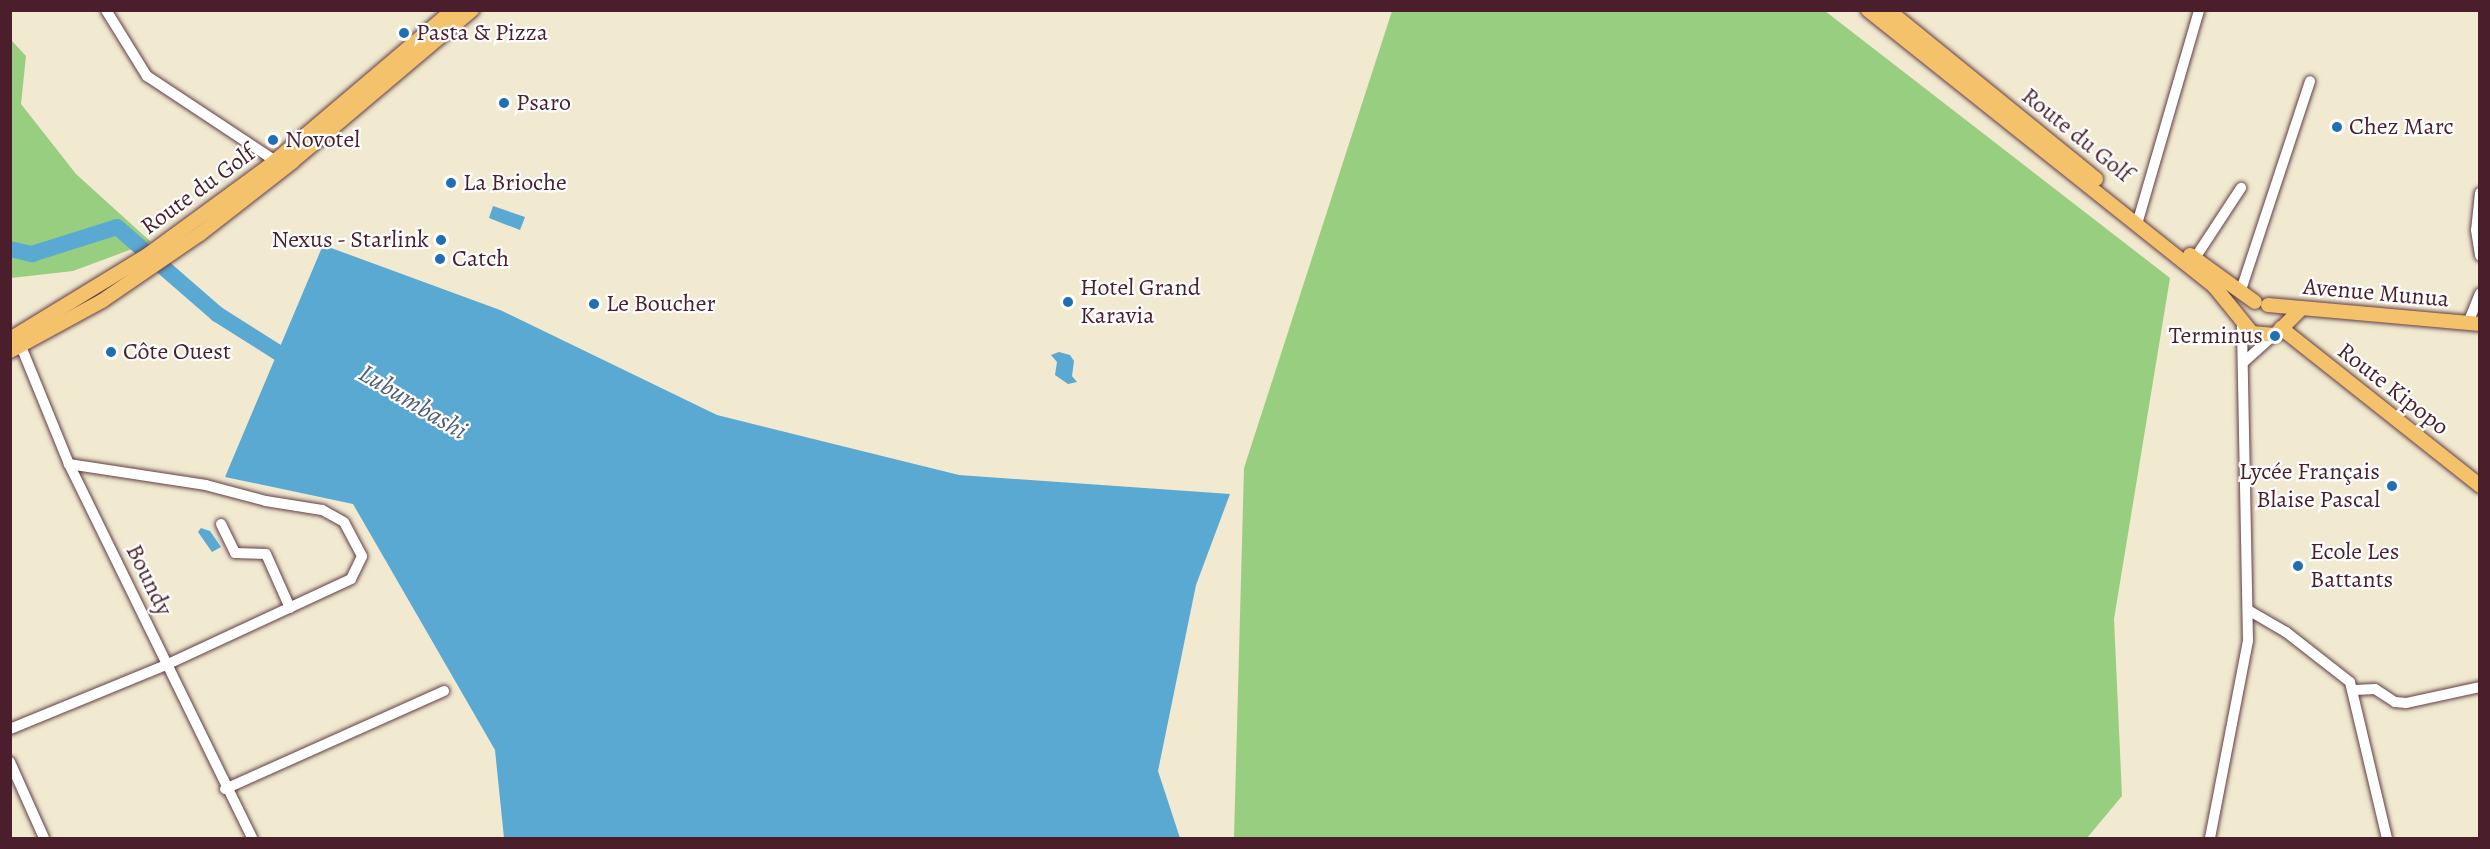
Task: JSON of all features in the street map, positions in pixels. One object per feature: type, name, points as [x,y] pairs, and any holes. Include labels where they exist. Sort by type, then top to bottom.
[{"type":"main road","name":"Route du Golf","points":[[15,343],[154,259],[280,164],[453,10]]},
{"type":"main road","points":[[280,164],[472,10]]},
{"type":"main road","name":"Route du Golf","points":[[1880,13],[2138,220],[2195,258],[2240,293]]},
{"type":"main road","points":[[2138,220],[2214,286],[2257,335],[2278,331],[2301,309]]},
{"type":"main road","name":"Route Kipopo","points":[[2240,293],[2278,314],[2278,331],[2301,340],[2307,349],[2480,486]]},
{"type":"main road","points":[[2242,319],[2245,306],[2262,304]]},
{"type":"main road","name":"Avenue Munua","points":[[2262,304],[2474,324]]},
{"type":"street","points":[[106,10],[147,75],[280,164]]},
{"type":"street","points":[[2138,220],[2199,10]]},
{"type":"street","points":[[2240,293],[2310,81]]},
{"type":"street","points":[[2195,258],[2241,188]]},
{"type":"street","points":[[2480,193],[2476,230],[2480,256]]},
{"type":"street","points":[[2474,324],[2480,293]]},
{"type":"street","points":[[2210,838],[2247,659],[2245,362],[2242,319]]},
{"type":"street","points":[[2245,362],[2278,331]]},
{"type":"street","name":"Boundy","points":[[15,343],[69,464],[225,789],[252,838]]},
{"type":"street","points":[[10,729],[166,665],[351,579],[359,567],[362,556],[358,541],[339,518],[322,510],[267,501],[206,485],[69,464]]},
{"type":"street","points":[[220,524],[235,553],[266,554],[290,608]]},
{"type":"street","points":[[2248,610],[2343,674],[2355,690],[2387,838]]},
{"type":"street","points":[[2355,690],[2375,689],[2395,702],[2406,702],[2480,687]]},
{"type":"street","points":[[225,789],[444,691]]},
{"type":"street","points":[[10,762],[44,838]]},
{"type":"green space","points":[[1392,11],[1825,11],[2170,278],[2114,619],[2122,796],[2087,838],[1234,838],[1244,468]]},
{"type":"green space","points":[[11,40],[26,56],[21,104],[76,174],[151,242],[73,271],[11,278]]},
{"type":"water","points":[[493,206],[525,217],[520,230],[489,218]]},
{"type":"water","points":[[323,245],[500,310],[717,415],[959,475],[1230,494],[1196,585],[1158,771],[1180,838],[504,838],[495,750],[353,504],[225,477]]},
{"type":"water","points":[[1059,352],[1070,355],[1074,361],[1072,376],[1077,382],[1068,384],[1055,375],[1057,362],[1051,355]]},
{"type":"water","points":[[201,528],[210,531],[221,547],[212,552],[198,532]]},
{"type":"waterway","name":"Lubumbashi","points":[[10,249],[32,254],[117,227],[217,314],[296,364]]},
{"type":"place","name":"Pasta & Pizza","points":[[404,33]]},
{"type":"place","name":"Psaro","points":[[504,103]]},
{"type":"place","name":"Chez Marc","points":[[2337,127]]},
{"type":"place","name":"Novotel","points":[[273,140]]},
{"type":"place","name":"La Brioche","points":[[451,183]]},
{"type":"place","name":"Nexus - Starlink","points":[[441,240]]},
{"type":"place","name":"Catch","points":[[440,259]]},
{"type":"place","name":"Hotel Grand Karavia","points":[[1068,302]]},
{"type":"place","name":"Le Boucher","points":[[594,304]]},
{"type":"place","name":"Terminus","points":[[2275,336]]},
{"type":"place","name":"Côte Ouest","points":[[111,352]]},
{"type":"place","name":"Lycée Français Blaise Pascal","points":[[2392,486]]},
{"type":"place","name":"Ecole Les Battants","points":[[2298,566]]}]
